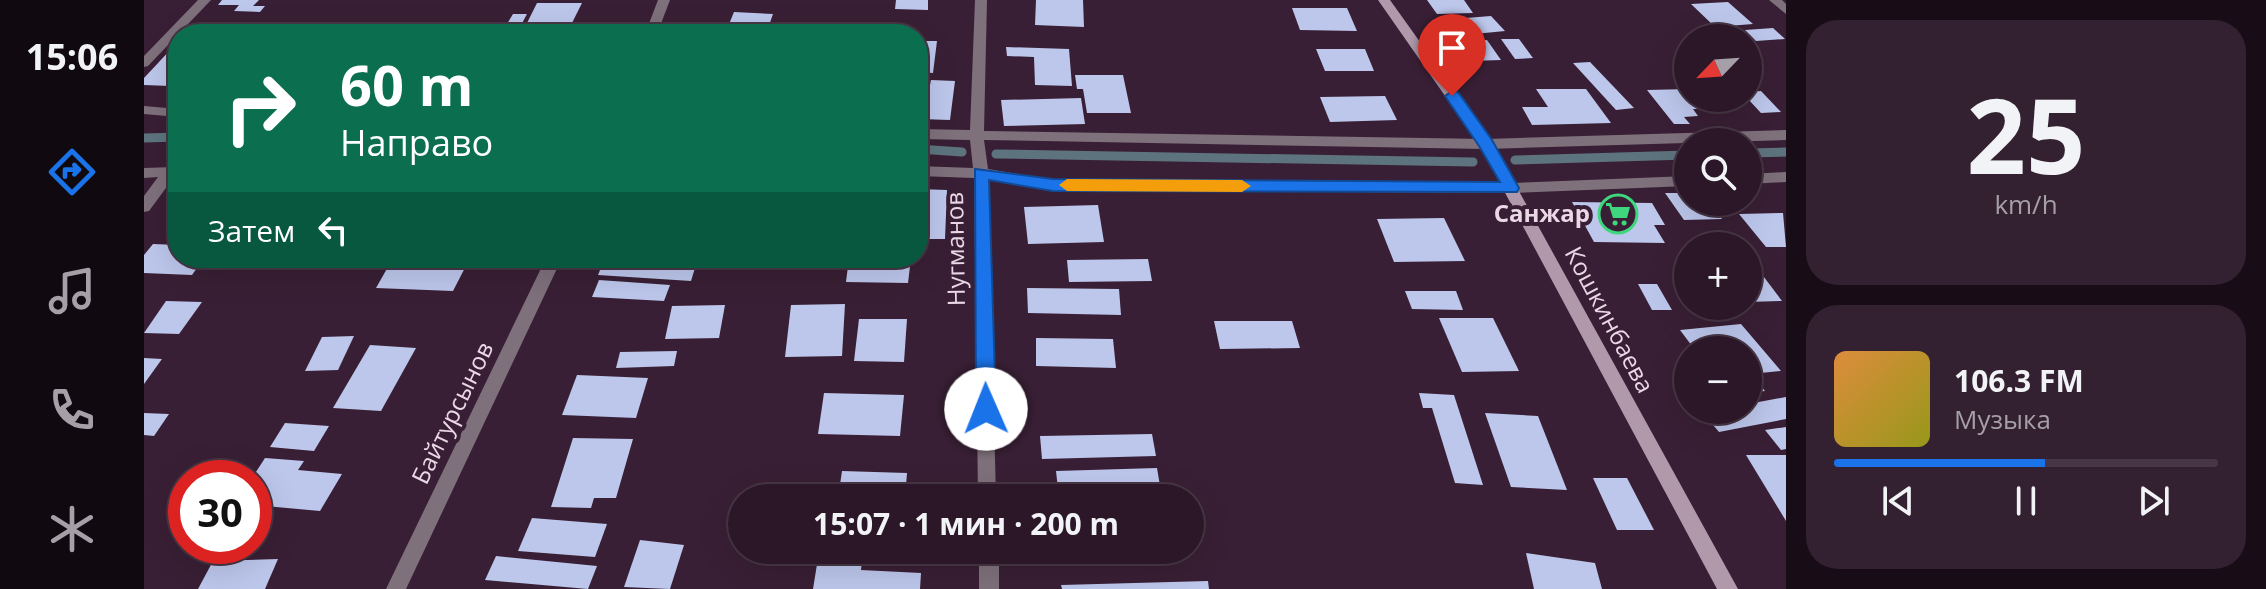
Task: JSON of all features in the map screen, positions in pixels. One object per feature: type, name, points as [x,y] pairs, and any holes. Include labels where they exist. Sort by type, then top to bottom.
[{"type":"main road","name":"Кошкинбаева","points":[[1384,0],[1486,144],[1728,589]]},
{"type":"street","points":[[182,24],[205,0]]},
{"type":"street","points":[[655,24],[664,0]]},
{"type":"street","name":"Нугманов","points":[[981,0],[977,136],[981,173],[987,484]]},
{"type":"street","points":[[1775,0],[1786,10]]},
{"type":"street","points":[[144,63],[168,38]]},
{"type":"street","points":[[144,110],[168,112]]},
{"type":"street","points":[[928,134],[1486,144],[1786,135]]},
{"type":"street","points":[[928,171],[981,173],[1053,185],[1511,188],[1674,182]]},
{"type":"street","points":[[144,173],[168,172]]},
{"type":"street","points":[[1762,178],[1786,177]]},
{"type":"street","points":[[144,207],[168,179]]},
{"type":"street","name":"Байтурсынов","points":[[396,589],[549,268]]},
{"type":"street","points":[[989,564],[989,589]]},
{"type":"building","points":[[222,0],[259,0],[253,6],[265,6],[260,12],[234,11],[239,5],[218,5]]},
{"type":"building","points":[[896,0],[928,0],[928,10],[895,9]]},
{"type":"building","points":[[1036,0],[1083,0],[1084,27],[1035,25]]},
{"type":"building","points":[[1427,0],[1464,0],[1473,13],[1437,14]]},
{"type":"building","points":[[1728,2],[1753,24],[1712,24],[1691,4]]},
{"type":"building","points":[[537,3],[582,3],[572,24],[526,24]]},
{"type":"building","points":[[1292,8],[1347,8],[1357,31],[1300,30]]},
{"type":"building","points":[[734,12],[773,14],[770,24],[729,24]]},
{"type":"building","points":[[513,14],[527,14],[522,24],[507,24]]},
{"type":"building","points":[[1491,16],[1505,31],[1454,36],[1441,20]]},
{"type":"building","points":[[1773,28],[1785,39],[1762,41],[1762,29]]},
{"type":"building","points":[[1501,39],[1519,39],[1533,58],[1515,59]]},
{"type":"building","points":[[1487,40],[1501,60],[1470,61],[1456,42]]},
{"type":"building","points":[[928,41],[937,41],[933,73],[928,73]]},
{"type":"building","points":[[1006,47],[1069,49],[1072,86],[1035,85],[1034,57],[1007,56]]},
{"type":"building","points":[[1316,49],[1365,49],[1374,71],[1325,71]]},
{"type":"building","points":[[168,52],[168,86],[144,85],[144,78]]},
{"type":"building","points":[[1590,62],[1634,108],[1616,110],[1573,63]]},
{"type":"building","points":[[1075,75],[1123,75],[1131,113],[1087,113],[1083,89],[1077,89]]},
{"type":"building","points":[[931,80],[955,81],[950,120],[928,119]]},
{"type":"building","points":[[1536,89],[1586,89],[1611,123],[1532,125],[1522,107],[1548,107]]},
{"type":"building","points":[[1674,89],[1674,112],[1695,112],[1698,116],[1684,117],[1690,124],[1674,124],[1647,90]]},
{"type":"building","points":[[1762,92],[1781,112],[1760,112]]},
{"type":"building","points":[[1385,96],[1397,120],[1330,122],[1320,97]]},
{"type":"building","points":[[1081,98],[1085,124],[1004,126],[1001,100]]},
{"type":"building","points":[[928,189],[947,190],[945,239],[928,239]]},
{"type":"building","points":[[1665,193],[1674,193],[1674,206]]},
{"type":"building","name":"Санжар","points":[[1572,202],[1652,203],[1665,225],[1654,225],[1665,243],[1594,242]]},
{"type":"building","points":[[1098,205],[1104,242],[1028,244],[1024,207]]},
{"type":"building","points":[[1762,213],[1783,213],[1786,247],[1766,247],[1762,242],[1762,232],[1754,232],[1741,216],[1762,216]]},
{"type":"building","points":[[1681,216],[1720,216],[1722,219],[1684,220]]},
{"type":"building","points":[[1444,218],[1465,261],[1394,262],[1377,219]]},
{"type":"building","points":[[153,244],[168,245],[168,268],[197,268],[192,275],[144,273],[144,255]]},
{"type":"building","points":[[1148,259],[1152,281],[1069,282],[1067,260]]},
{"type":"building","points":[[387,268],[465,268],[453,291],[376,288]]},
{"type":"building","points":[[601,268],[695,268],[691,281],[598,275]]},
{"type":"building","points":[[848,268],[910,268],[908,283],[846,282]]},
{"type":"building","points":[[1762,275],[1782,301],[1762,302]]},
{"type":"building","points":[[599,280],[670,285],[664,301],[592,297]]},
{"type":"building","points":[[1638,284],[1657,284],[1672,310],[1652,310]]},
{"type":"building","points":[[1027,288],[1119,289],[1121,315],[1028,313]]},
{"type":"building","points":[[1405,291],[1456,291],[1463,310],[1412,309]]},
{"type":"building","points":[[166,301],[202,302],[179,334],[144,333]]},
{"type":"building","points":[[845,304],[842,356],[785,357],[791,305]]},
{"type":"building","points":[[725,305],[719,338],[665,339],[672,306]]},
{"type":"building","points":[[1439,318],[1493,318],[1519,371],[1462,372]]},
{"type":"building","points":[[859,319],[907,319],[904,362],[854,361]]},
{"type":"building","points":[[1214,321],[1292,321],[1300,348],[1220,349]]},
{"type":"building","points":[[1741,324],[1751,336],[1684,336],[1680,330]]},
{"type":"building","points":[[354,336],[338,370],[305,371],[322,337]]},
{"type":"building","points":[[1036,338],[1113,339],[1116,368],[1036,366]]},
{"type":"building","points":[[370,345],[416,348],[381,411],[333,408]]},
{"type":"building","points":[[1762,349],[1781,371],[1762,373]]},
{"type":"building","points":[[677,351],[674,366],[616,368],[620,352]]},
{"type":"building","points":[[144,358],[162,359],[144,384]]},
{"type":"building","points":[[577,375],[648,378],[636,418],[562,415]]},
{"type":"building","points":[[824,393],[904,395],[900,436],[818,434]]},
{"type":"building","points":[[1419,393],[1454,395],[1483,485],[1455,483],[1432,408],[1423,408]]},
{"type":"building","points":[[1786,397],[1786,419],[1762,424],[1762,401]]},
{"type":"building","points":[[144,413],[169,414],[154,436],[144,435]]},
{"type":"building","points":[[1485,413],[1538,416],[1567,490],[1511,487]]},
{"type":"building","points":[[285,423],[329,426],[314,451],[270,447]]},
{"type":"building","points":[[1712,424],[1760,424],[1719,432]]},
{"type":"building","points":[[1786,427],[1786,449],[1781,450],[1765,430]]},
{"type":"building","points":[[1152,434],[1156,456],[1042,459],[1040,436]]},
{"type":"building","points":[[573,438],[633,439],[616,498],[594,498],[591,508],[551,507]]},
{"type":"building","points":[[1746,455],[1786,455],[1786,521]]},
{"type":"building","points":[[265,458],[304,461],[298,470],[342,474],[320,511],[272,507],[272,460]]},
{"type":"building","points":[[1157,468],[1160,484],[1057,484],[1056,471]]},
{"type":"building","points":[[842,471],[907,473],[906,484],[840,484]]},
{"type":"building","points":[[1593,478],[1627,478],[1654,530],[1617,530]]},
{"type":"building","points":[[532,518],[607,524],[595,557],[518,551]]},
{"type":"building","points":[[640,540],[684,545],[670,589],[624,587]]},
{"type":"building","points":[[1526,553],[1595,563],[1602,589],[1534,589]]},
{"type":"building","points":[[496,556],[597,566],[588,589],[485,580]]},
{"type":"building","points":[[272,559],[278,559],[265,589],[198,589],[211,564],[272,564]]},
{"type":"building","points":[[817,564],[862,564],[861,570],[921,573],[920,589],[813,589]]},
{"type":"building","points":[[1208,581],[1209,589],[1062,589],[1061,585]]},
{"type":"waterway","points":[[144,138],[168,137]]},
{"type":"waterway","points":[[928,150],[962,152]]},
{"type":"waterway","points":[[1762,153],[1786,152]]},
{"type":"waterway","points":[[996,154],[1473,162]]},
{"type":"waterway","points":[[1515,160],[1674,155]]},
{"type":"slow traffic","points":[[1067,185],[1242,186]]},
{"type":"place","name":"Санжар","points":[[1618,214]]},
{"type":"route","points":[[986,409],[981,173],[1053,185],[1511,188],[1486,144],[1452,96]]}]
